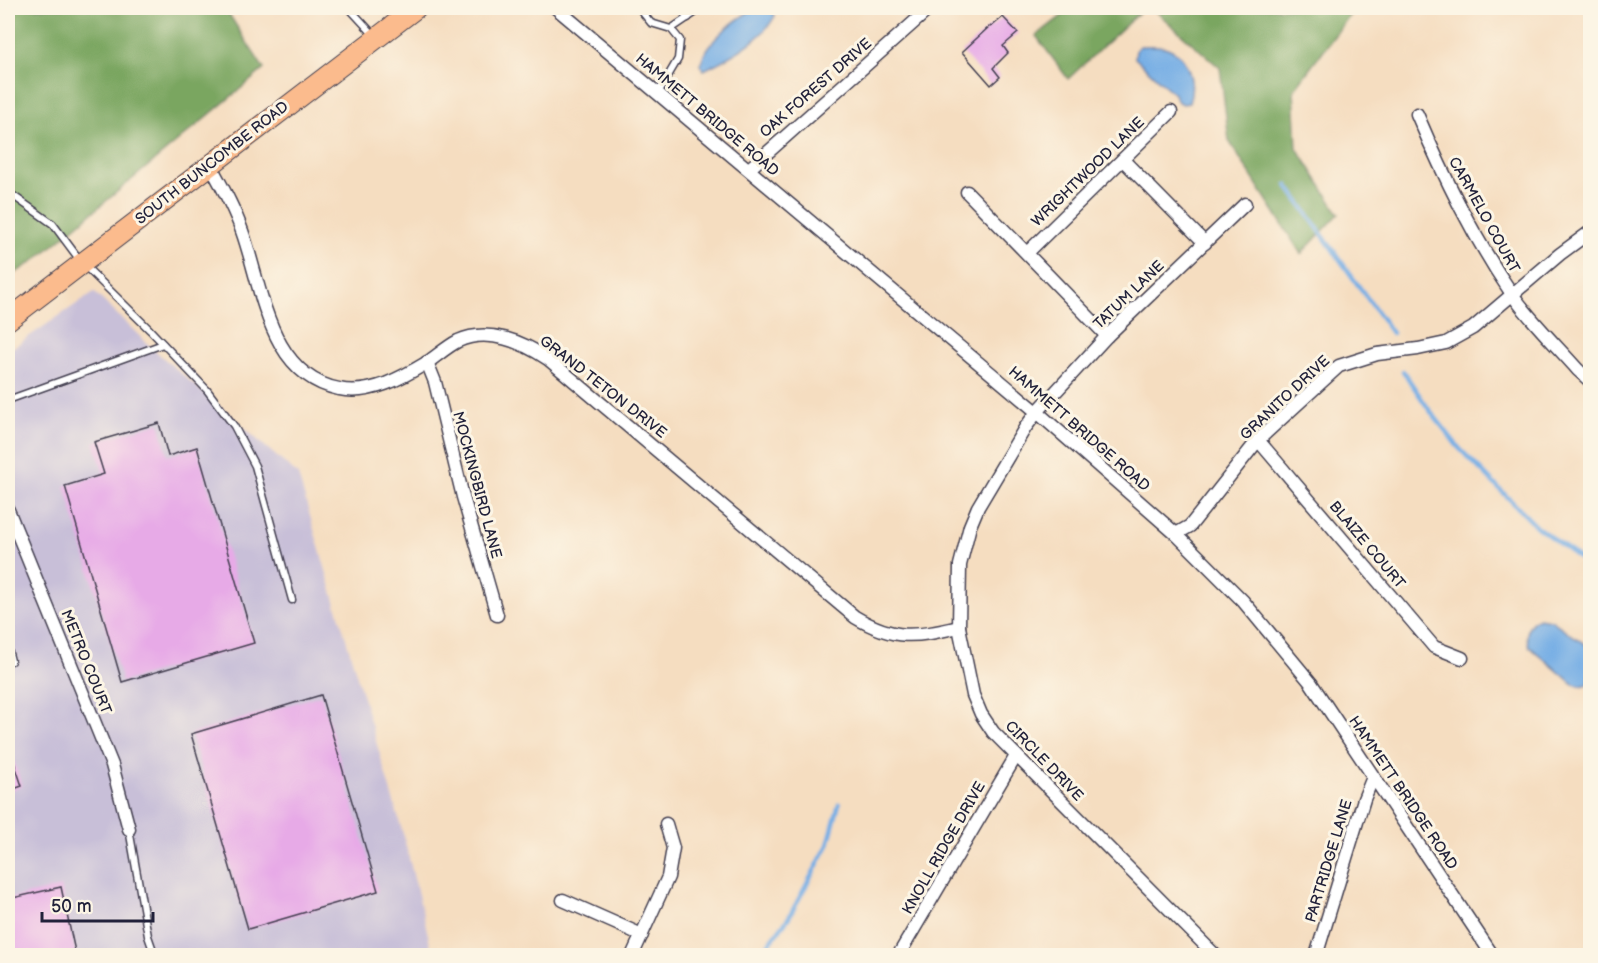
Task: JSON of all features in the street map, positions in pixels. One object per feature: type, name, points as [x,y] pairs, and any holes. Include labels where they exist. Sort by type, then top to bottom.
[{"type":"main road","name":"SOUTH BUNCOMBE ROAD","points":[[8,320],[416,8]]},
{"type":"street","name":"HAMMETT BRIDGE ROAD","points":[[556,8],[1037,412],[1204,560],[1278,641],[1311,683],[1493,956]]},
{"type":"street","name":"OAK FOREST DRIVE","points":[[749,169],[930,8]]},
{"type":"street","name":"WRIGHTWOOD LANE","points":[[1027,253],[1171,112]]},
{"type":"street","name":"CARMELO COURT","points":[[1417,114],[1447,184],[1482,248],[1513,296],[1590,381]]},
{"type":"street","points":[[1123,160],[1205,243]]},
{"type":"street","name":"GRAND TETON DRIVE","points":[[210,165],[226,193],[241,228],[272,328],[283,350],[298,367],[326,386],[356,391],[383,385],[427,362],[458,341],[476,336],[495,336],[514,340],[548,360],[855,617],[883,631],[902,635],[930,633],[959,627]]},
{"type":"street","points":[[967,192],[1107,336]]},
{"type":"street","name":"TATUM LANE","points":[[1037,412],[1107,336],[1245,204]]},
{"type":"street","name":"GRANITO DRIVE","points":[[1176,534],[1190,526],[1258,440],[1339,366],[1377,354],[1418,350],[1446,343],[1473,328],[1560,254],[1590,232]]},
{"type":"street","name":"MOCKINGBIRD LANE","points":[[427,362],[435,382],[463,497],[497,615]]},
{"type":"street","name":"CIRCLE DRIVE","points":[[1037,412],[978,507],[970,526],[960,565],[959,627],[969,682],[976,705],[993,732],[1216,956]]},
{"type":"street","name":"BLAIZE COURT","points":[[1258,440],[1434,647],[1462,658]]},
{"type":"street","name":"METRO COURT","points":[[8,510],[112,765],[129,829]]},
{"type":"street","name":"KNOLL RIDGE DRIVE","points":[[898,956],[1016,756]]},
{"type":"street","name":"PARTRIDGE LANE","points":[[1316,956],[1364,799],[1373,777]]},
{"type":"street","points":[[632,956],[668,877],[673,848],[666,824]]},
{"type":"street","points":[[563,900],[642,935]]},
{"type":"lane","points":[[349,8],[377,37]]},
{"type":"lane","points":[[639,8],[651,23],[671,29],[680,40],[678,59],[658,93]]},
{"type":"lane","points":[[680,8],[688,18]]},
{"type":"lane","points":[[671,29],[702,8]]},
{"type":"lane","points":[[8,192],[53,224],[81,263],[163,344],[214,399],[234,426],[255,466],[292,600]]},
{"type":"lane","points":[[8,400],[163,344]]},
{"type":"lane","points":[[8,649],[11,661]]},
{"type":"lane","points":[[129,829],[148,936],[154,956]]},
{"type":"shaded area","points":[[94,292],[152,348],[298,475],[402,830],[433,955],[8,956],[8,351]]},
{"type":"green space","points":[[8,8],[225,8],[264,69],[38,258],[8,278]]},
{"type":"green space","points":[[1072,8],[1144,8],[1068,79],[1036,36]]},
{"type":"green space","points":[[1152,8],[1355,8],[1294,90],[1297,148],[1339,214],[1301,254],[1229,141],[1220,68]]},
{"type":"water","points":[[755,8],[771,8],[775,16],[769,25],[744,48],[704,70],[700,65],[715,39],[730,25]]},
{"type":"water","points":[[1140,46],[1164,47],[1179,55],[1188,69],[1190,78],[1189,103],[1178,102],[1174,94],[1135,58],[1136,50]]},
{"type":"water","points":[[1539,618],[1551,620],[1590,648],[1589,684],[1581,686],[1573,684],[1529,646],[1528,630]]},
{"type":"building","points":[[1003,17],[1018,33],[1003,46],[1008,53],[993,68],[1000,77],[991,85],[962,52]]},
{"type":"building","points":[[159,423],[168,456],[197,447],[254,643],[122,682],[65,486],[104,474],[94,442]]},
{"type":"building","points":[[321,695],[378,891],[248,929],[191,734]]},
{"type":"building","points":[[10,750],[22,786],[8,791],[8,751]]},
{"type":"building","points":[[61,887],[76,956],[8,956],[8,899]]},
{"type":"waterway","points":[[1287,185],[1392,333]]},
{"type":"waterway","points":[[1403,371],[1459,448],[1537,527],[1590,566]]},
{"type":"waterway","points":[[760,956],[789,917],[828,845],[839,804]]}]
